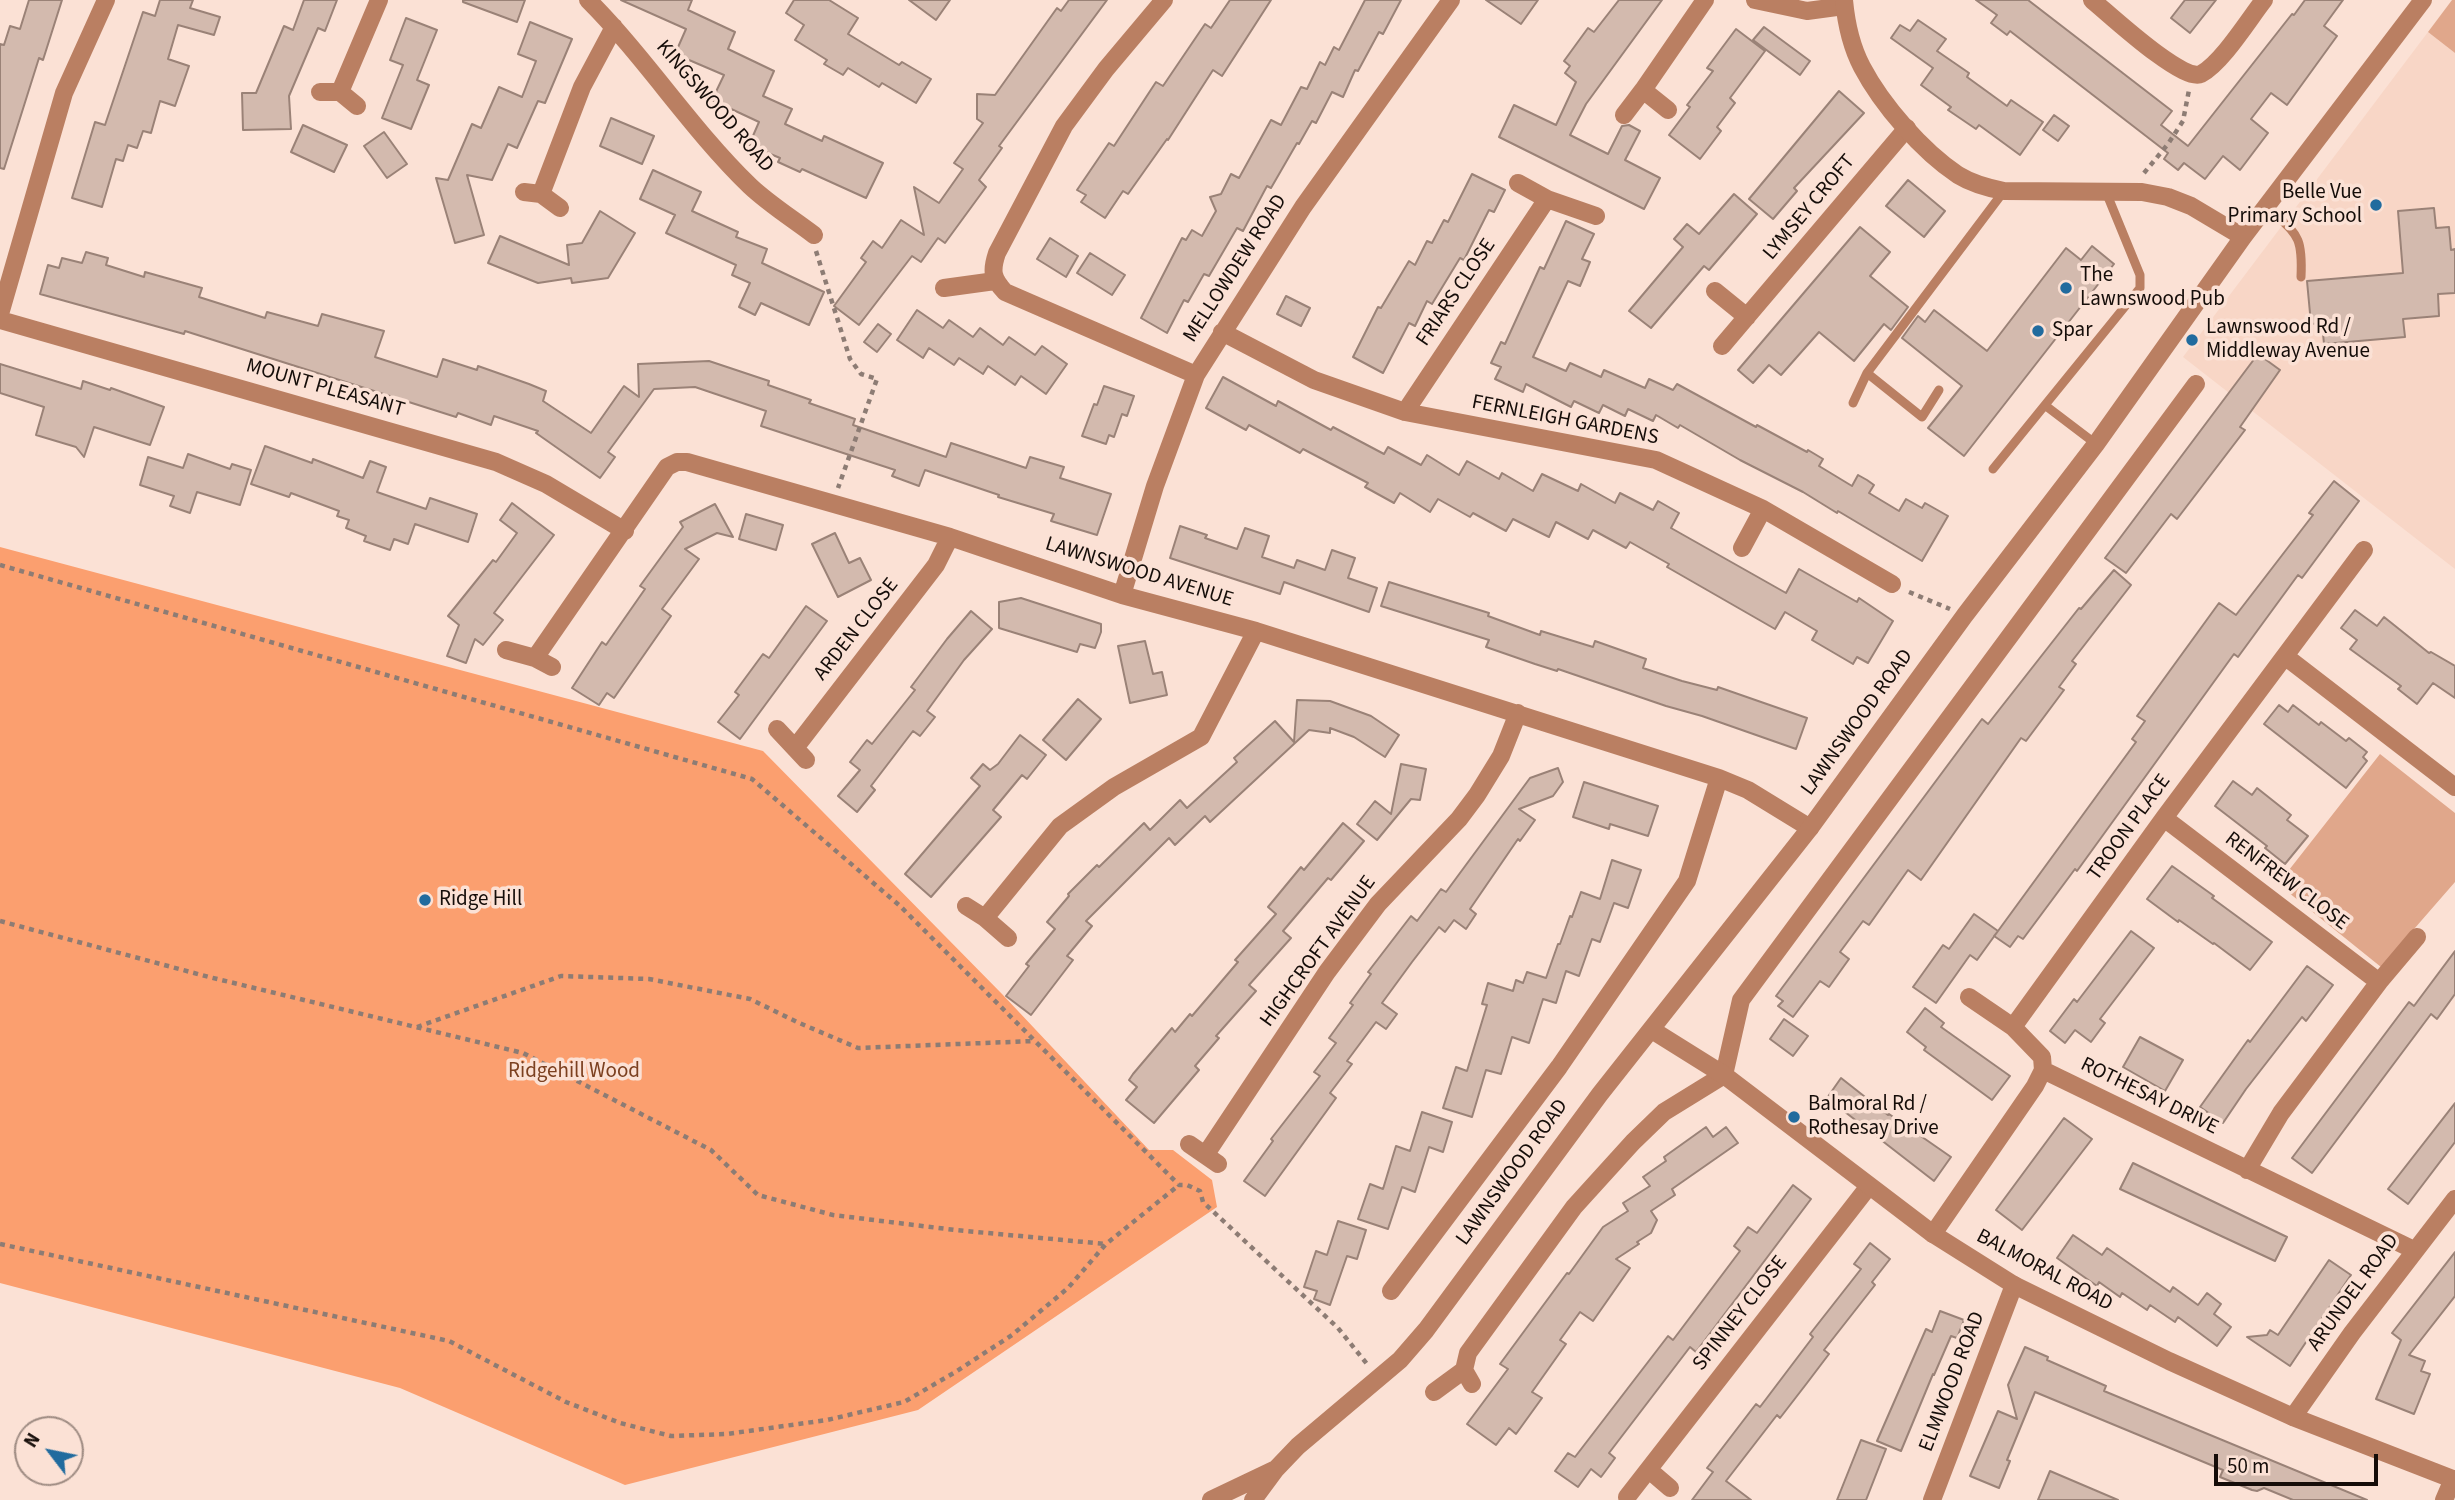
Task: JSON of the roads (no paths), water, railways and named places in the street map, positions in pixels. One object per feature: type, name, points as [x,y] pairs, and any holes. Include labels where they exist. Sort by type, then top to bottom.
[{"type":"street","points":[[0,314],[64,93],[106,0]]},
{"type":"street","points":[[340,92],[379,0]]},
{"type":"street","name":"KINGSWOOD ROAD","points":[[588,0],[751,187],[814,235]]},
{"type":"street","points":[[1164,0],[1106,69],[1064,126],[992,269],[995,281],[1005,292],[1196,375]]},
{"type":"street","name":"MELLOWDEW ROAD","points":[[1122,594],[1155,486],[1196,375],[1303,207],[1451,0]]},
{"type":"street","points":[[1624,115],[1705,0]]},
{"type":"street","points":[[1755,0],[1807,11],[1844,3],[1861,65],[1882,99],[1940,161],[1961,176],[1988,188],[2004,191],[2129,192],[2168,197],[2191,206],[2243,237]]},
{"type":"street","points":[[2092,0],[2172,66],[2191,75],[2200,75],[2217,60],[2264,0]]},
{"type":"street","name":"LAWNSWOOD ROAD","points":[[1276,1469],[1298,1446],[1400,1360],[1426,1330],[1600,1094],[1810,828],[1965,615],[2096,444],[2243,237],[2423,0]]},
{"type":"street","points":[[560,208],[532,193],[582,87],[614,27]]},
{"type":"street","points":[[1643,90],[1668,110]]},
{"type":"street","points":[[320,92],[340,92],[357,106]]},
{"type":"street","name":"LYMSEY CROFT","points":[[1722,346],[1907,128]]},
{"type":"street","points":[[1518,183],[1547,199],[1596,216]]},
{"type":"street","name":"FRIARS CLOSE","points":[[1405,412],[1547,199]]},
{"type":"street","points":[[944,288],[995,281]]},
{"type":"street","points":[[1715,291],[1747,317]]},
{"type":"street","name":"MOUNT PLEASANT","points":[[0,320],[496,462],[546,484],[625,531]]},
{"type":"street","name":"FERNLEIGH GARDENS","points":[[1222,332],[1314,380],[1405,412],[1656,460],[1763,509],[1892,584]]},
{"type":"street","points":[[1434,1392],[1468,1377],[1468,1353],[1583,1198],[1633,1142],[1664,1112],[1724,1075],[1741,1000],[2196,384]]},
{"type":"street","name":"LAWNSWOOD AVENUE","points":[[535,658],[667,467],[677,462],[687,462],[950,537],[1122,594],[1256,631],[1719,778],[1748,790],[1810,828]]},
{"type":"street","points":[[1742,548],[1763,509]]},
{"type":"street","name":"ARDEN CLOSE","points":[[777,729],[801,754],[936,565],[950,537]]},
{"type":"street","name":"TROON PLACE","points":[[2013,1027],[2164,818],[2364,550]]},
{"type":"street","points":[[985,918],[1060,826],[1114,788],[1201,737],[1256,631]]},
{"type":"street","points":[[506,650],[535,658],[552,667]]},
{"type":"street","points":[[2286,657],[2455,787]]},
{"type":"street","name":"HIGHCROFT AVENUE","points":[[1189,1144],[1212,1159],[1327,972],[1378,904],[1460,819],[1477,795],[1501,756],[1518,713]]},
{"type":"street","points":[[1391,1291],[1559,1067],[1687,881],[1719,778]]},
{"type":"street","name":"RENFREW CLOSE","points":[[2164,818],[2379,982]]},
{"type":"street","points":[[966,906],[1008,938]]},
{"type":"street","points":[[2247,1170],[2281,1113],[2379,982],[2417,937]]},
{"type":"street","points":[[1933,1234],[2035,1086],[2043,1070],[2042,1057],[2013,1027],[1969,997]]},
{"type":"street","name":"BALMORAL ROAD","points":[[1652,1030],[1724,1075],[1933,1234],[2014,1285],[2169,1361],[2293,1417],[2454,1479]]},
{"type":"street","name":"ROTHESAY DRIVE","points":[[2043,1070],[2414,1250]]},
{"type":"street","name":"SPINNEY CLOSE","points":[[1627,1497],[1869,1186]]},
{"type":"street","name":"ARUNDEL ROAD","points":[[2293,1417],[2414,1250],[2455,1199]]},
{"type":"street","name":"ELMWOOD ROAD","points":[[1936,1498],[2014,1285]]},
{"type":"street","points":[[1211,1500],[1276,1469]]},
{"type":"street","points":[[1253,1500],[1276,1469]]},
{"type":"street","points":[[1649,1470],[1670,1488]]},
{"type":"street","points":[[2444,1500],[2454,1479]]},
{"type":"lane","points":[[1853,403],[1867,373],[2004,191]]},
{"type":"lane","points":[[1993,469],[2140,288],[2140,275],[2106,192]]},
{"type":"lane","points":[[2267,206],[2298,237],[2302,252],[2301,277]]},
{"type":"lane","points":[[1867,373],[1922,417],[1939,390]]},
{"type":"lane","points":[[2046,407],[2096,444]]},
{"type":"place","name":"Belle Vue Primary School","points":[[2376,205]]},
{"type":"place","name":"The Lawnswood Pub","points":[[2066,288]]},
{"type":"place","name":"Spar","points":[[2038,331]]},
{"type":"place","name":"Lawnswood Rd / Middleway Avenue","points":[[2192,340]]},
{"type":"place","name":"Ridge Hill","points":[[425,900]]},
{"type":"place","name":"Balmoral Rd / Rothesay Drive","points":[[1794,1117]]},
{"type":"park label","name":"Ridgehill Wood","points":[[574,1072]]}]
